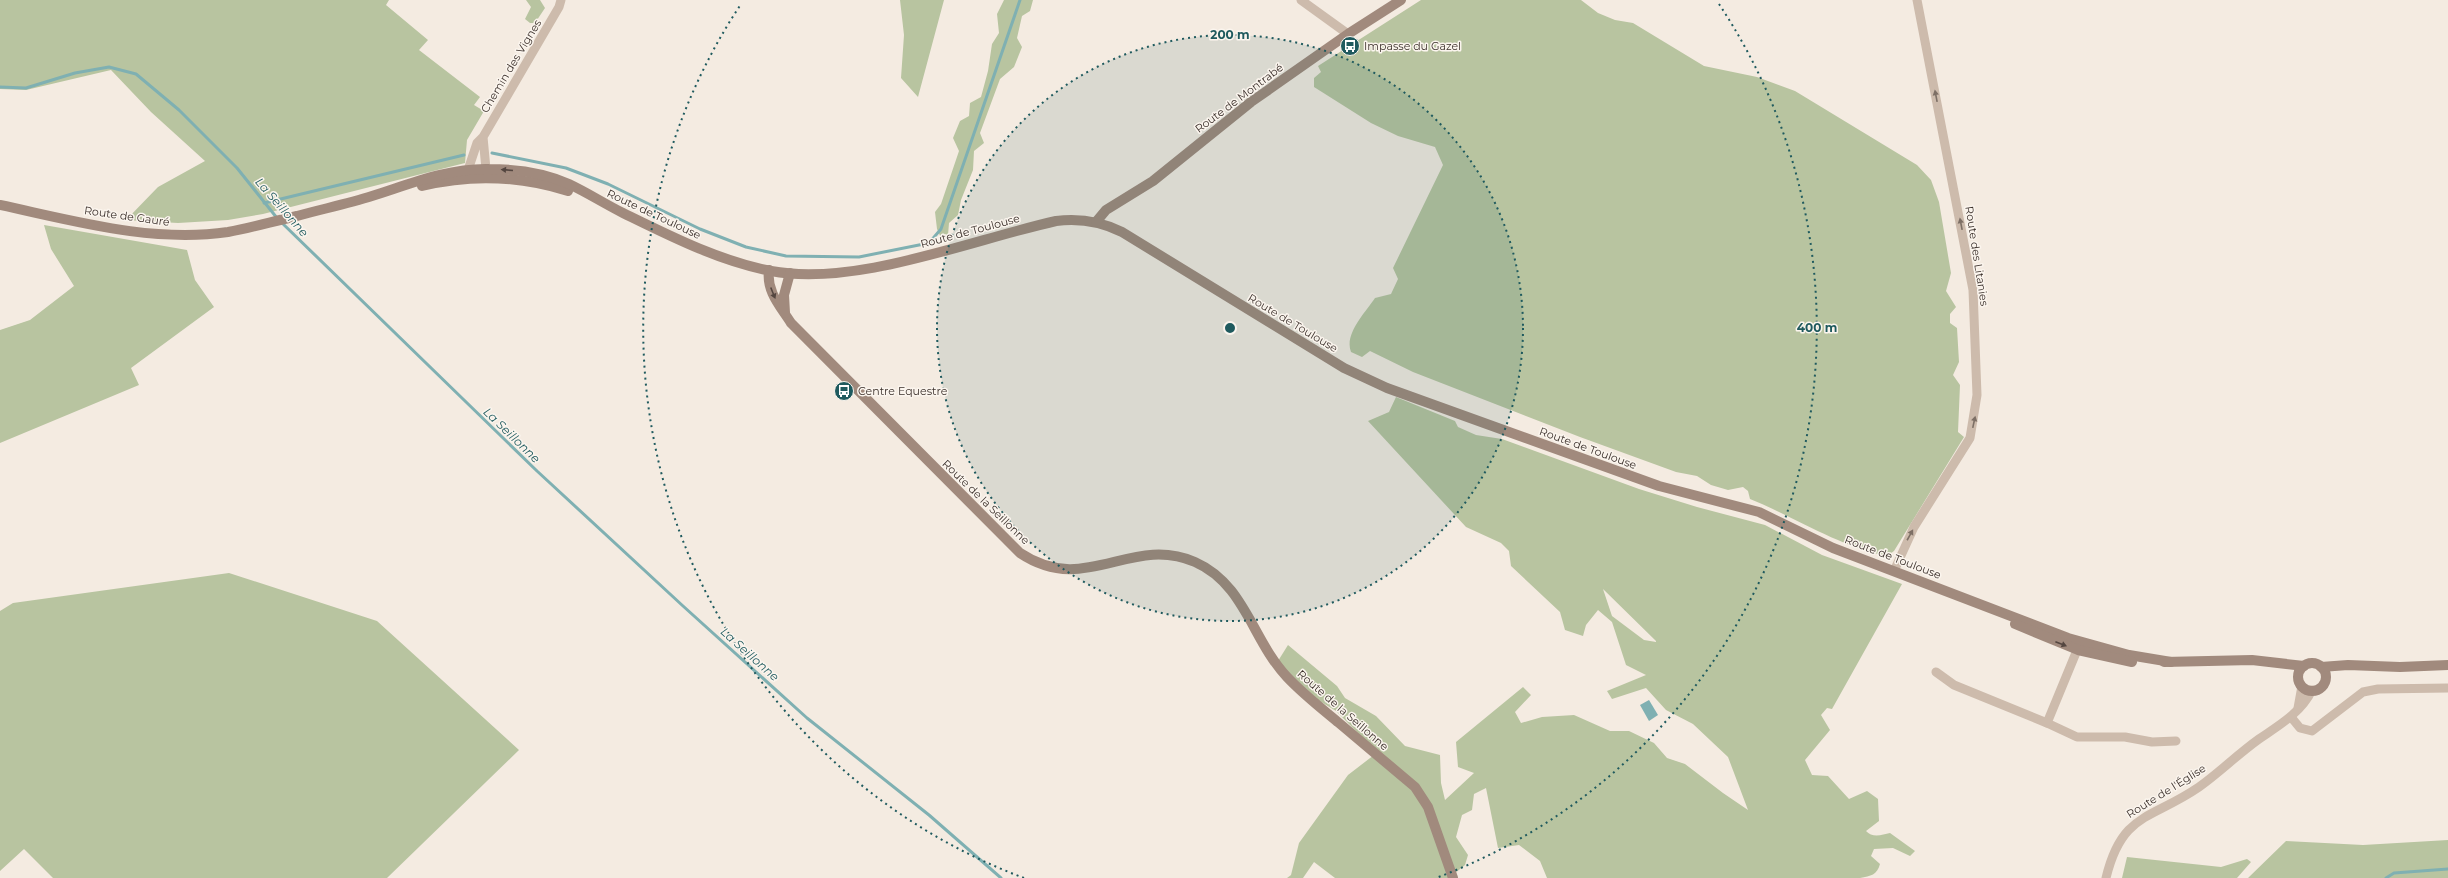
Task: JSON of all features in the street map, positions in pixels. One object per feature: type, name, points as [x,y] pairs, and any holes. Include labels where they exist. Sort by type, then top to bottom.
[{"type":"street","points":[[1300,0],[1348,34]]},
{"type":"street","name":"Route de Montrabé","points":[[1096,222],[1106,210],[1153,181],[1251,102],[1348,34],[1401,0]]},
{"type":"street","name":"Route des Litanies","points":[[1894,571],[1914,527],[1970,438],[1977,395],[1973,290],[1917,0]]},
{"type":"street","name":"Chemin des Vignes","points":[[469,170],[471,158],[477,143],[483,137],[560,4]]},
{"type":"street","points":[[469,170],[477,177],[486,169],[483,137]]},
{"type":"street","name":"Route de Toulouse","points":[[370,197],[416,181],[469,170],[486,169],[518,171],[552,178],[570,184],[596,200],[711,253],[769,270],[790,273],[821,273],[871,267],[1056,221],[1077,219],[1096,222],[1122,232],[1332,360],[1370,380],[1659,486],[1759,512],[1833,548],[1976,603],[2079,646],[2129,656],[2171,662],[2267,661],[2304,666]]},
{"type":"street","name":"Route de Toulouse","points":[[252,227],[370,197],[477,177],[506,178],[542,184],[596,200]]},
{"type":"street","name":"Route de Gauré","points":[[0,205],[159,235],[208,234],[252,227]]},
{"type":"street","name":"Route de la Seillonne","points":[[769,270],[769,283],[773,294],[778,306],[785,313],[791,323],[824,359],[1008,542],[1034,563],[1048,568],[1073,570],[1137,556],[1169,554],[1197,563],[1222,579],[1237,596],[1268,652],[1287,677],[1419,792],[1428,807],[1453,878]]},
{"type":"street","points":[[785,313],[784,296],[790,273]]},
{"type":"street","points":[[2047,723],[2079,646]]},
{"type":"street","name":"Route de Toulouse","points":[[2267,661],[2290,669],[2300,681]]},
{"type":"street","points":[[2448,665],[2321,667],[2313,663],[2304,666],[2294,713],[2300,728],[2312,731],[2363,692],[2378,689],[2448,688]]},
{"type":"street","points":[[2300,681],[2312,690],[2321,687],[2325,680],[2337,671],[2356,666]]},
{"type":"street","points":[[2321,667],[2324,670],[2325,680]]},
{"type":"street","points":[[1936,672],[1954,685],[2047,723],[2077,737],[2125,737],[2152,742],[2176,741]]},
{"type":"street","name":"Route de l'Église","points":[[2106,878],[2114,849],[2131,826],[2198,787],[2294,713],[2312,690]]},
{"type":"green space","points":[[0,0],[389,0],[386,5],[428,40],[419,50],[480,97],[474,105],[484,111],[467,140],[465,163],[263,214],[228,220],[178,223],[126,220],[158,187],[205,161],[151,112],[111,70],[26,90],[0,89]]},
{"type":"green space","points":[[526,0],[540,0],[545,8],[535,23],[530,23],[525,19],[531,7]]},
{"type":"green space","points":[[900,0],[944,0],[918,97],[901,78],[904,35]]},
{"type":"green space","points":[[1004,0],[1033,0],[1030,11],[1022,16],[1017,38],[1022,47],[1014,67],[1000,79],[980,133],[984,143],[974,151],[973,170],[961,200],[958,215],[949,223],[948,235],[942,240],[937,229],[935,212],[941,204],[959,151],[953,138],[960,121],[969,116],[970,103],[981,97],[988,71],[992,44],[999,33],[997,14]]},
{"type":"green space","points":[[1421,0],[1581,0],[1598,13],[1615,20],[1633,23],[1704,66],[1757,77],[1795,91],[1917,165],[1931,180],[1939,202],[1951,273],[1946,291],[1956,307],[1950,314],[1950,323],[1957,328],[1959,362],[1953,375],[1960,385],[1958,432],[1964,437],[1894,551],[1887,556],[1851,545],[1750,499],[1748,491],[1743,487],[1728,490],[1711,485],[1697,476],[1676,472],[1580,437],[1413,372],[1370,351],[1362,357],[1351,352],[1350,338],[1361,317],[1375,298],[1391,294],[1398,279],[1393,268],[1443,165],[1435,147],[1398,136],[1371,123],[1314,87],[1314,78],[1321,72],[1318,66]]},
{"type":"green space","points":[[44,225],[187,250],[195,280],[214,307],[131,368],[139,385],[0,443],[0,330],[30,320],[74,286],[51,249]]},
{"type":"green space","points":[[1396,397],[1455,421],[1458,427],[1476,435],[1502,439],[1639,489],[1697,507],[1765,525],[1822,555],[1902,584],[1832,709],[1827,708],[1821,715],[1830,730],[1805,760],[1812,775],[1828,776],[1849,799],[1867,791],[1878,799],[1879,821],[1866,831],[1871,835],[1890,833],[1915,851],[1910,856],[1893,848],[1874,849],[1871,856],[1880,864],[1879,868],[1875,873],[1867,877],[1860,878],[1547,878],[1540,861],[1519,845],[1498,848],[1486,788],[1474,794],[1472,810],[1462,815],[1456,837],[1468,855],[1465,865],[1449,878],[1335,878],[1314,862],[1303,878],[1287,878],[1291,875],[1299,843],[1348,775],[1374,755],[1361,736],[1336,711],[1300,689],[1278,661],[1288,645],[1337,686],[1345,698],[1376,716],[1405,746],[1440,755],[1441,783],[1445,800],[1474,773],[1458,767],[1456,742],[1523,687],[1531,695],[1515,712],[1521,723],[1542,717],[1574,715],[1610,731],[1629,731],[1654,743],[1667,758],[1685,764],[1748,810],[1728,757],[1693,724],[1666,710],[1646,688],[1612,699],[1607,691],[1646,675],[1626,665],[1612,622],[1598,610],[1586,625],[1583,636],[1565,630],[1560,612],[1511,566],[1509,551],[1501,543],[1466,527],[1368,421],[1389,412]],"holes":[[[1603,589],[1656,641],[1644,640],[1612,616]]]},
{"type":"green space","points":[[229,573],[377,621],[519,750],[387,878],[53,878],[24,849],[0,871],[0,611],[13,603]]},
{"type":"green space","points":[[2448,840],[2448,878],[2248,878],[2286,841],[2363,845]]},
{"type":"green space","points":[[2127,857],[2221,867],[2247,859],[2251,862],[2237,878],[2122,878]]},
{"type":"water","points":[[1649,700],[1658,715],[1649,721],[1640,705]]},
{"type":"waterway","points":[[492,153],[566,168],[608,184],[700,229],[746,247],[786,256],[859,257],[929,243],[941,229],[1020,0]]},
{"type":"waterway","name":"La Seillonne","points":[[0,87],[26,88],[75,73],[109,67],[136,74],[179,110],[237,168],[277,218]]},
{"type":"waterway","points":[[264,203],[464,155]]},
{"type":"waterway","name":"La Seillonne","points":[[281,222],[537,471],[683,606],[807,718],[929,815],[1001,878]]},
{"type":"waterway","points":[[2386,878],[2394,873],[2448,869]]},
{"type":"place","name":"Impasse du Gazel","points":[[1350,46]]},
{"type":"place","name":"Centre Equestre","points":[[844,391]]}]
